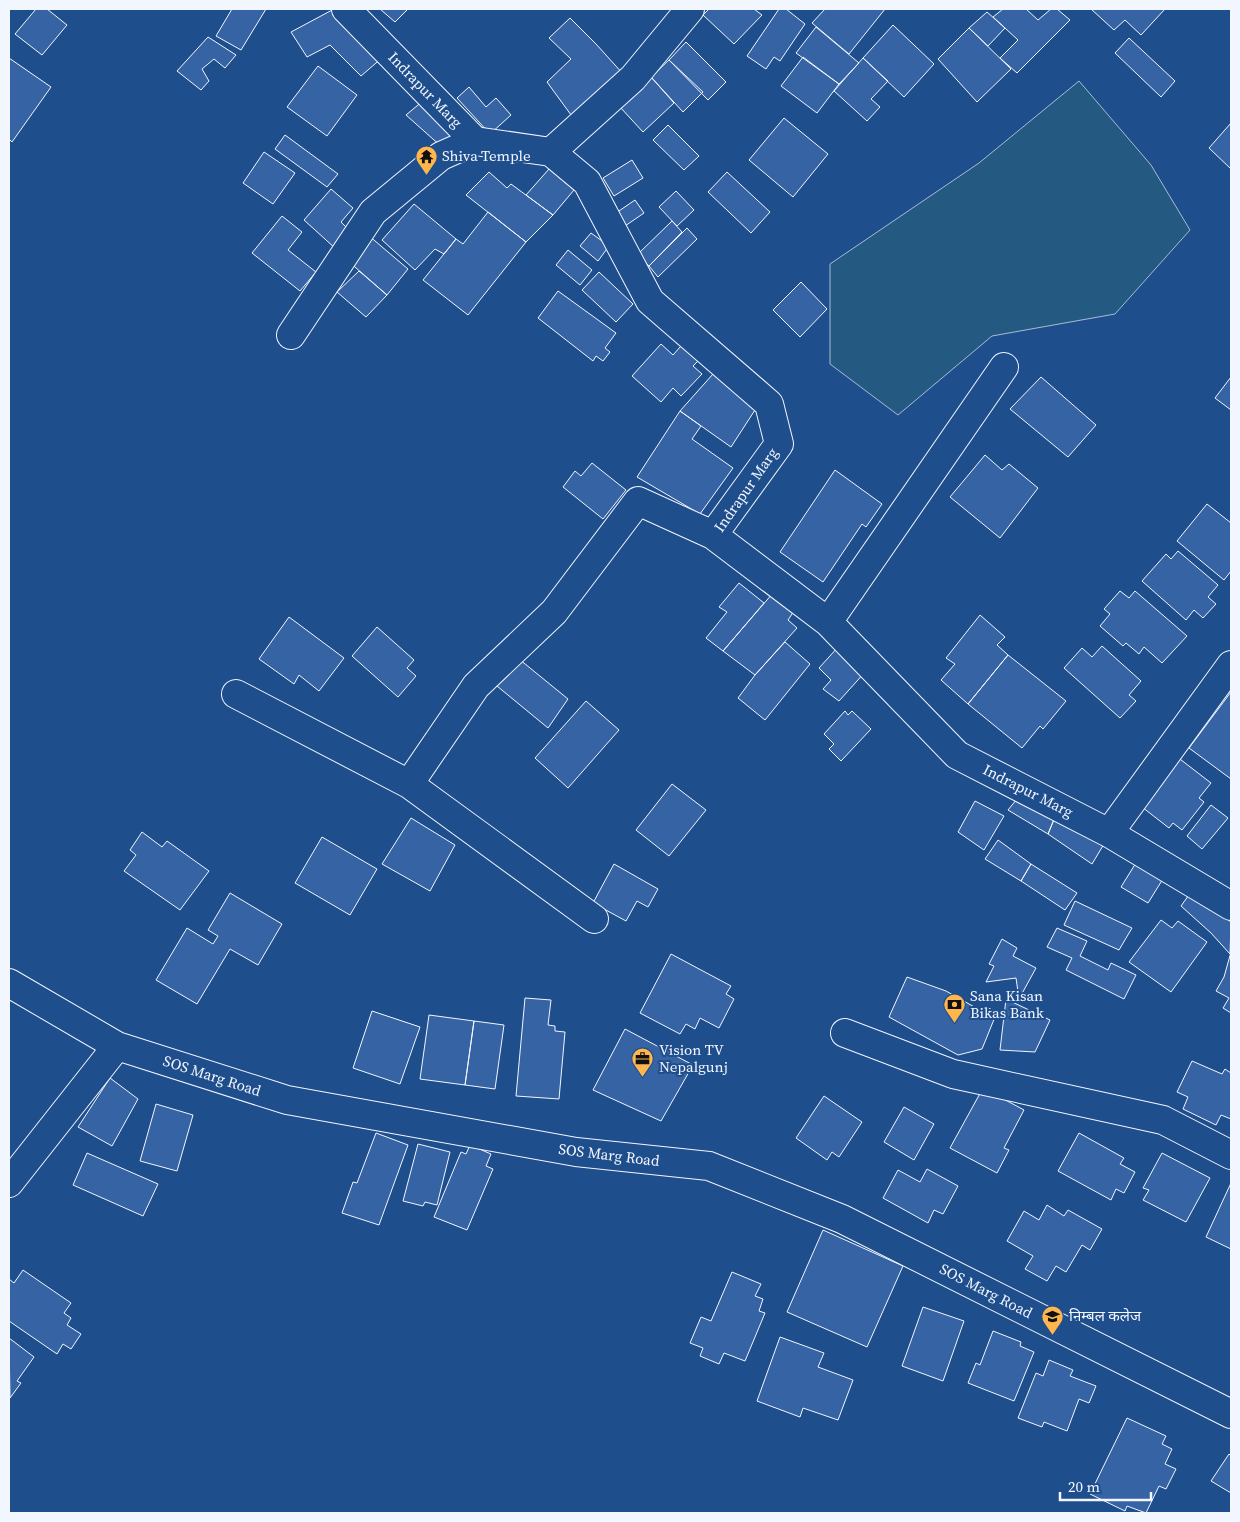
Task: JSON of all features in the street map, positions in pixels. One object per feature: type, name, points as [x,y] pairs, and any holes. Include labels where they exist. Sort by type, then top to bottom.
[{"type":"street","name":"Indrapur Marg","points":[[346,9],[475,141],[551,152],[587,182],[650,301],[769,404],[779,444],[713,535],[828,622],[956,755],[1109,833],[1231,906]]},
{"type":"street","points":[[551,152],[633,78],[690,9]]},
{"type":"street","points":[[291,335],[373,212],[441,156],[475,141]]},
{"type":"street","points":[[828,622],[1004,367]]},
{"type":"street","points":[[409,784],[476,686],[554,612],[638,501],[713,535]]},
{"type":"street","points":[[1109,833],[1231,665]]},
{"type":"street","points":[[236,694],[409,784],[594,919]]},
{"type":"street","name":"SOS Marg Road","points":[[9,983],[117,1046],[287,1100],[576,1152],[709,1166],[842,1219],[1231,1414]]},
{"type":"street","points":[[845,1033],[953,1074],[1163,1120],[1231,1155]]},
{"type":"street","points":[[9,1183],[117,1046]]},
{"type":"shaded area","points":[[1079,81],[1151,165],[1190,230],[1115,314],[992,336],[898,415],[830,364],[830,264],[979,163]]},
{"type":"building","points":[[36,9],[47,9],[67,25],[42,55],[15,34]]},
{"type":"building","points":[[232,9],[266,9],[241,50],[216,36]]},
{"type":"building","points":[[334,9],[383,57],[361,76],[330,45],[307,57],[291,32]]},
{"type":"building","points":[[380,9],[408,9],[395,22]]},
{"type":"building","points":[[709,9],[754,9],[762,15],[734,44],[703,15]]},
{"type":"building","points":[[779,9],[786,9],[805,24],[780,61],[774,57],[766,69],[747,56]]},
{"type":"building","points":[[825,9],[885,9],[849,54],[812,23]]},
{"type":"building","points":[[1003,9],[1026,9],[1038,20],[1051,9],[1057,9],[1070,20],[1017,73],[1000,58],[1018,40],[993,17]]},
{"type":"building","points":[[1091,9],[1165,9],[1141,35],[1125,20],[1114,30]]},
{"type":"building","points":[[987,12],[1005,28],[988,46],[969,28]]},
{"type":"building","points":[[570,18],[624,75],[574,119],[547,82],[571,59],[549,38]]},
{"type":"building","points":[[893,25],[934,64],[904,97],[863,58]]},
{"type":"building","points":[[816,27],[859,63],[839,84],[796,53]]},
{"type":"building","points":[[969,28],[1011,69],[977,102],[938,59]]},
{"type":"building","points":[[208,37],[236,55],[225,68],[214,59],[202,69],[209,81],[201,90],[177,71]]},
{"type":"building","points":[[1129,38],[1175,81],[1161,97],[1115,53]]},
{"type":"building","points":[[686,42],[726,82],[708,100],[669,60]]},
{"type":"building","points":[[803,57],[839,84],[817,113],[781,86]]},
{"type":"building","points":[[9,58],[51,87],[12,142],[9,139]]},
{"type":"building","points":[[863,58],[888,81],[871,99],[880,107],[867,121],[834,91]]},
{"type":"building","points":[[669,60],[703,92],[683,112],[651,77]]},
{"type":"building","points":[[318,66],[357,95],[327,136],[287,107]]},
{"type":"building","points":[[651,77],[674,103],[643,132],[620,107]]},
{"type":"building","points":[[469,87],[486,107],[496,98],[511,115],[490,134],[457,98]]},
{"type":"building","points":[[424,100],[455,131],[443,148],[406,115]]},
{"type":"building","points":[[784,118],[828,154],[793,197],[749,160]]},
{"type":"building","points":[[1231,123],[1231,169],[1209,148]]},
{"type":"building","points":[[668,125],[699,156],[684,170],[653,140]]},
{"type":"building","points":[[285,135],[338,174],[327,187],[275,149]]},
{"type":"building","points":[[264,152],[295,173],[273,204],[243,183]]},
{"type":"building","points":[[632,160],[643,178],[614,196],[603,178]]},
{"type":"building","points":[[549,169],[574,190],[553,215],[526,195]]},
{"type":"building","points":[[489,172],[507,188],[511,184],[553,215],[526,242],[466,195]]},
{"type":"building","points":[[727,172],[770,212],[751,233],[708,192]]},
{"type":"building","points":[[331,189],[353,208],[341,222],[351,232],[336,249],[304,220]]},
{"type":"building","points":[[676,191],[694,210],[677,226],[659,207]]},
{"type":"building","points":[[635,200],[644,213],[625,226],[616,213]]},
{"type":"building","points":[[414,204],[456,239],[444,254],[435,249],[415,270],[382,240]]},
{"type":"building","points":[[488,212],[526,242],[468,315],[423,280],[456,239],[463,244]]},
{"type":"building","points":[[282,216],[302,232],[288,250],[316,272],[300,291],[252,253]]},
{"type":"building","points":[[672,221],[682,232],[649,266],[637,255]]},
{"type":"building","points":[[687,228],[697,239],[658,277],[649,266]]},
{"type":"building","points":[[591,233],[609,246],[598,261],[580,246]]},
{"type":"building","points":[[368,235],[408,269],[387,295],[347,260]]},
{"type":"building","points":[[568,250],[592,270],[580,285],[556,265]]},
{"type":"building","points":[[359,271],[387,295],[366,317],[337,292]]},
{"type":"building","points":[[599,272],[633,304],[616,322],[582,290]]},
{"type":"building","points":[[801,282],[827,309],[800,337],[773,310]]},
{"type":"building","points":[[558,291],[616,333],[605,348],[610,352],[603,361],[596,356],[593,361],[538,318]]},
{"type":"building","points":[[661,344],[673,355],[681,346],[698,361],[693,366],[702,374],[681,396],[673,388],[661,402],[632,376]]},
{"type":"building","points":[[713,374],[755,410],[731,447],[680,411]]},
{"type":"building","points":[[1041,377],[1096,425],[1068,457],[1010,409]]},
{"type":"building","points":[[1231,377],[1231,410],[1215,398]]},
{"type":"building","points":[[680,411],[701,426],[692,439],[733,468],[700,514],[637,477]]},
{"type":"building","points":[[985,455],[1002,470],[1009,464],[1038,488],[1000,538],[950,497]]},
{"type":"building","points":[[592,463],[626,490],[603,519],[563,487],[575,471],[581,476]]},
{"type":"building","points":[[835,470],[882,504],[866,527],[862,524],[823,582],[780,552]]},
{"type":"building","points":[[1207,504],[1231,523],[1231,571],[1224,580],[1177,541]]},
{"type":"building","points":[[1178,551],[1218,585],[1208,597],[1216,604],[1203,618],[1194,610],[1186,620],[1142,581],[1166,554],[1171,559]]},
{"type":"building","points":[[739,583],[764,603],[723,651],[706,638],[727,612],[719,607]]},
{"type":"building","points":[[1120,591],[1129,598],[1135,591],[1187,636],[1162,663],[1144,647],[1139,654],[1126,643],[1123,646],[1100,626],[1110,614],[1104,609]]},
{"type":"building","points":[[773,593],[794,611],[788,620],[797,628],[755,675],[723,651]]},
{"type":"building","points":[[980,615],[1005,637],[997,645],[1008,655],[968,704],[941,680],[955,664],[946,658]]},
{"type":"building","points":[[289,617],[344,658],[319,691],[299,675],[294,684],[259,659]]},
{"type":"building","points":[[377,627],[414,660],[407,668],[416,676],[398,697],[352,656]]},
{"type":"building","points":[[785,642],[810,664],[765,720],[738,698],[755,675]]},
{"type":"building","points":[[839,646],[866,671],[839,701],[823,689],[831,680],[819,668]]},
{"type":"building","points":[[1102,646],[1141,681],[1129,695],[1136,701],[1120,718],[1064,668],[1082,648],[1092,657]]},
{"type":"building","points":[[1008,655],[1066,701],[1043,729],[1040,726],[1022,748],[968,704]]},
{"type":"building","points":[[519,659],[568,699],[548,728],[497,686]]},
{"type":"building","points":[[1231,692],[1231,779],[1189,748]]},
{"type":"building","points":[[586,701],[619,730],[568,788],[535,758]]},
{"type":"building","points":[[845,711],[848,715],[852,711],[871,729],[841,761],[829,749],[834,744],[824,734]]},
{"type":"building","points":[[1176,756],[1211,783],[1199,798],[1204,802],[1182,830],[1173,823],[1169,828],[1142,807]]},
{"type":"building","points":[[672,784],[706,810],[669,856],[636,830]]},
{"type":"building","points":[[1021,794],[1055,817],[1048,834],[1008,810]]},
{"type":"building","points":[[975,801],[1004,816],[984,850],[958,832]]},
{"type":"building","points":[[1211,805],[1228,818],[1202,849],[1187,836]]},
{"type":"building","points":[[1055,817],[1107,839],[1092,864],[1048,834]]},
{"type":"building","points":[[411,818],[455,845],[430,891],[382,864]]},
{"type":"building","points":[[142,832],[162,847],[167,841],[209,871],[180,910],[124,871],[136,855],[130,850]]},
{"type":"building","points":[[322,837],[377,869],[350,915],[295,883]]},
{"type":"building","points":[[998,840],[1031,864],[1021,881],[985,859]]},
{"type":"building","points":[[1139,858],[1166,874],[1148,903],[1121,887]]},
{"type":"building","points":[[614,864],[658,889],[648,907],[637,901],[626,921],[593,903]]},
{"type":"building","points":[[1031,864],[1077,893],[1065,910],[1021,881]]},
{"type":"building","points":[[1191,892],[1231,922],[1230,954],[1211,933],[1181,906]]},
{"type":"building","points":[[230,893],[282,924],[258,965],[230,949],[197,1004],[156,980],[187,928],[213,944],[218,936],[208,930]]},
{"type":"building","points":[[1075,901],[1132,928],[1119,950],[1064,925]]},
{"type":"building","points":[[1161,920],[1172,928],[1178,921],[1207,942],[1171,992],[1129,962]]},
{"type":"building","points":[[1057,928],[1087,941],[1080,956],[1108,970],[1111,963],[1136,975],[1124,999],[1066,970],[1072,958],[1047,947]]},
{"type":"building","points":[[1002,939],[1017,948],[1013,956],[1036,968],[1019,999],[1016,978],[986,982],[994,966],[989,964]]},
{"type":"building","points":[[1231,952],[1231,1013],[1223,1008],[1229,998],[1216,991],[1224,977]]},
{"type":"building","points":[[671,954],[731,986],[726,994],[734,999],[719,1028],[700,1018],[695,1029],[686,1024],[680,1034],[640,1013]]},
{"type":"building","points":[[907,977],[946,991],[985,1013],[988,1008],[997,1012],[982,1049],[958,1055],[889,1017]]},
{"type":"building","points":[[525,998],[551,1000],[548,1025],[555,1026],[555,1031],[565,1032],[559,1099],[516,1096]]},
{"type":"building","points":[[1006,999],[1050,1020],[1035,1052],[1000,1050]]},
{"type":"building","points":[[372,1011],[420,1027],[400,1084],[353,1068]]},
{"type":"building","points":[[429,1015],[474,1021],[465,1085],[420,1079]]},
{"type":"building","points":[[474,1021],[504,1025],[495,1089],[465,1085]]},
{"type":"building","name":"Vision TV Nepalgunj","points":[[625,1029],[693,1065],[661,1121],[593,1090]]},
{"type":"building","points":[[1192,1061],[1222,1074],[1225,1069],[1231,1073],[1231,1119],[1221,1115],[1216,1125],[1183,1109],[1188,1097],[1177,1092]]},
{"type":"building","points":[[110,1078],[138,1099],[112,1146],[78,1127]]},
{"type":"building","points":[[983,1088],[1024,1110],[1004,1148],[1009,1150],[997,1173],[950,1148]]},
{"type":"building","points":[[824,1096],[862,1122],[839,1157],[832,1152],[827,1160],[796,1138]]},
{"type":"building","points":[[156,1104],[193,1115],[177,1171],[140,1161]]},
{"type":"building","points":[[904,1107],[934,1124],[914,1160],[884,1142]]},
{"type":"building","points":[[376,1133],[408,1145],[379,1225],[342,1213],[353,1182],[357,1183]]},
{"type":"building","points":[[1079,1133],[1124,1158],[1120,1164],[1135,1172],[1124,1193],[1116,1189],[1111,1200],[1058,1171]]},
{"type":"building","points":[[418,1144],[450,1152],[437,1205],[425,1202],[423,1206],[403,1201]]},
{"type":"building","points":[[470,1145],[491,1154],[486,1166],[493,1169],[467,1230],[434,1217],[461,1152],[466,1154]]},
{"type":"building","points":[[87,1153],[158,1184],[143,1216],[73,1185]]},
{"type":"building","points":[[1162,1153],[1210,1178],[1186,1222],[1143,1200],[1149,1190],[1143,1188]]},
{"type":"building","points":[[927,1169],[958,1186],[943,1214],[934,1210],[928,1223],[883,1198],[898,1170],[920,1182]]},
{"type":"building","points":[[1231,1183],[1231,1249],[1206,1237]]},
{"type":"building","points":[[1047,1205],[1064,1216],[1068,1210],[1102,1229],[1090,1250],[1082,1245],[1066,1272],[1056,1266],[1047,1281],[1025,1269],[1033,1256],[1007,1241],[1024,1211],[1039,1220]]},
{"type":"building","points":[[823,1230],[903,1266],[867,1347],[787,1312]]},
{"type":"building","points":[[23,1270],[71,1303],[64,1313],[71,1318],[67,1325],[81,1334],[71,1349],[63,1344],[57,1354],[9,1321],[9,1279],[14,1283]]},
{"type":"building","points":[[732,1272],[761,1284],[755,1296],[763,1299],[759,1311],[765,1313],[745,1361],[724,1353],[719,1364],[700,1356],[703,1348],[690,1343],[701,1317],[711,1321]]},
{"type":"building","points":[[923,1307],[964,1321],[943,1381],[902,1366]]},
{"type":"building","points":[[993,1331],[1021,1342],[1020,1346],[1034,1352],[1014,1401],[968,1383],[976,1363],[980,1365]]},
{"type":"building","points":[[780,1337],[824,1353],[818,1367],[853,1380],[838,1420],[803,1408],[800,1417],[757,1401]]},
{"type":"building","points":[[9,1338],[34,1357],[17,1381],[21,1383],[10,1398]]},
{"type":"building","points":[[1049,1360],[1073,1370],[1070,1376],[1096,1386],[1089,1403],[1079,1399],[1067,1431],[1044,1422],[1042,1427],[1018,1418],[1036,1373],[1043,1376]]},
{"type":"building","points":[[1127,1418],[1166,1436],[1162,1444],[1172,1449],[1165,1464],[1176,1469],[1166,1489],[1159,1486],[1146,1513],[1127,1506],[1125,1511],[1090,1494]]},
{"type":"building","points":[[1229,1454],[1231,1456],[1231,1493],[1211,1481]]},
{"type":"place","name":"Shiva Temple","points":[[426,175]]},
{"type":"place","name":"Sana Kisan Bikas Bank","points":[[954,1024]]},
{"type":"place","name":"Vision TV Nepalgunj","points":[[643,1078]]},
{"type":"place","name":"निम्बल कलेज","points":[[1053,1335]]}]
